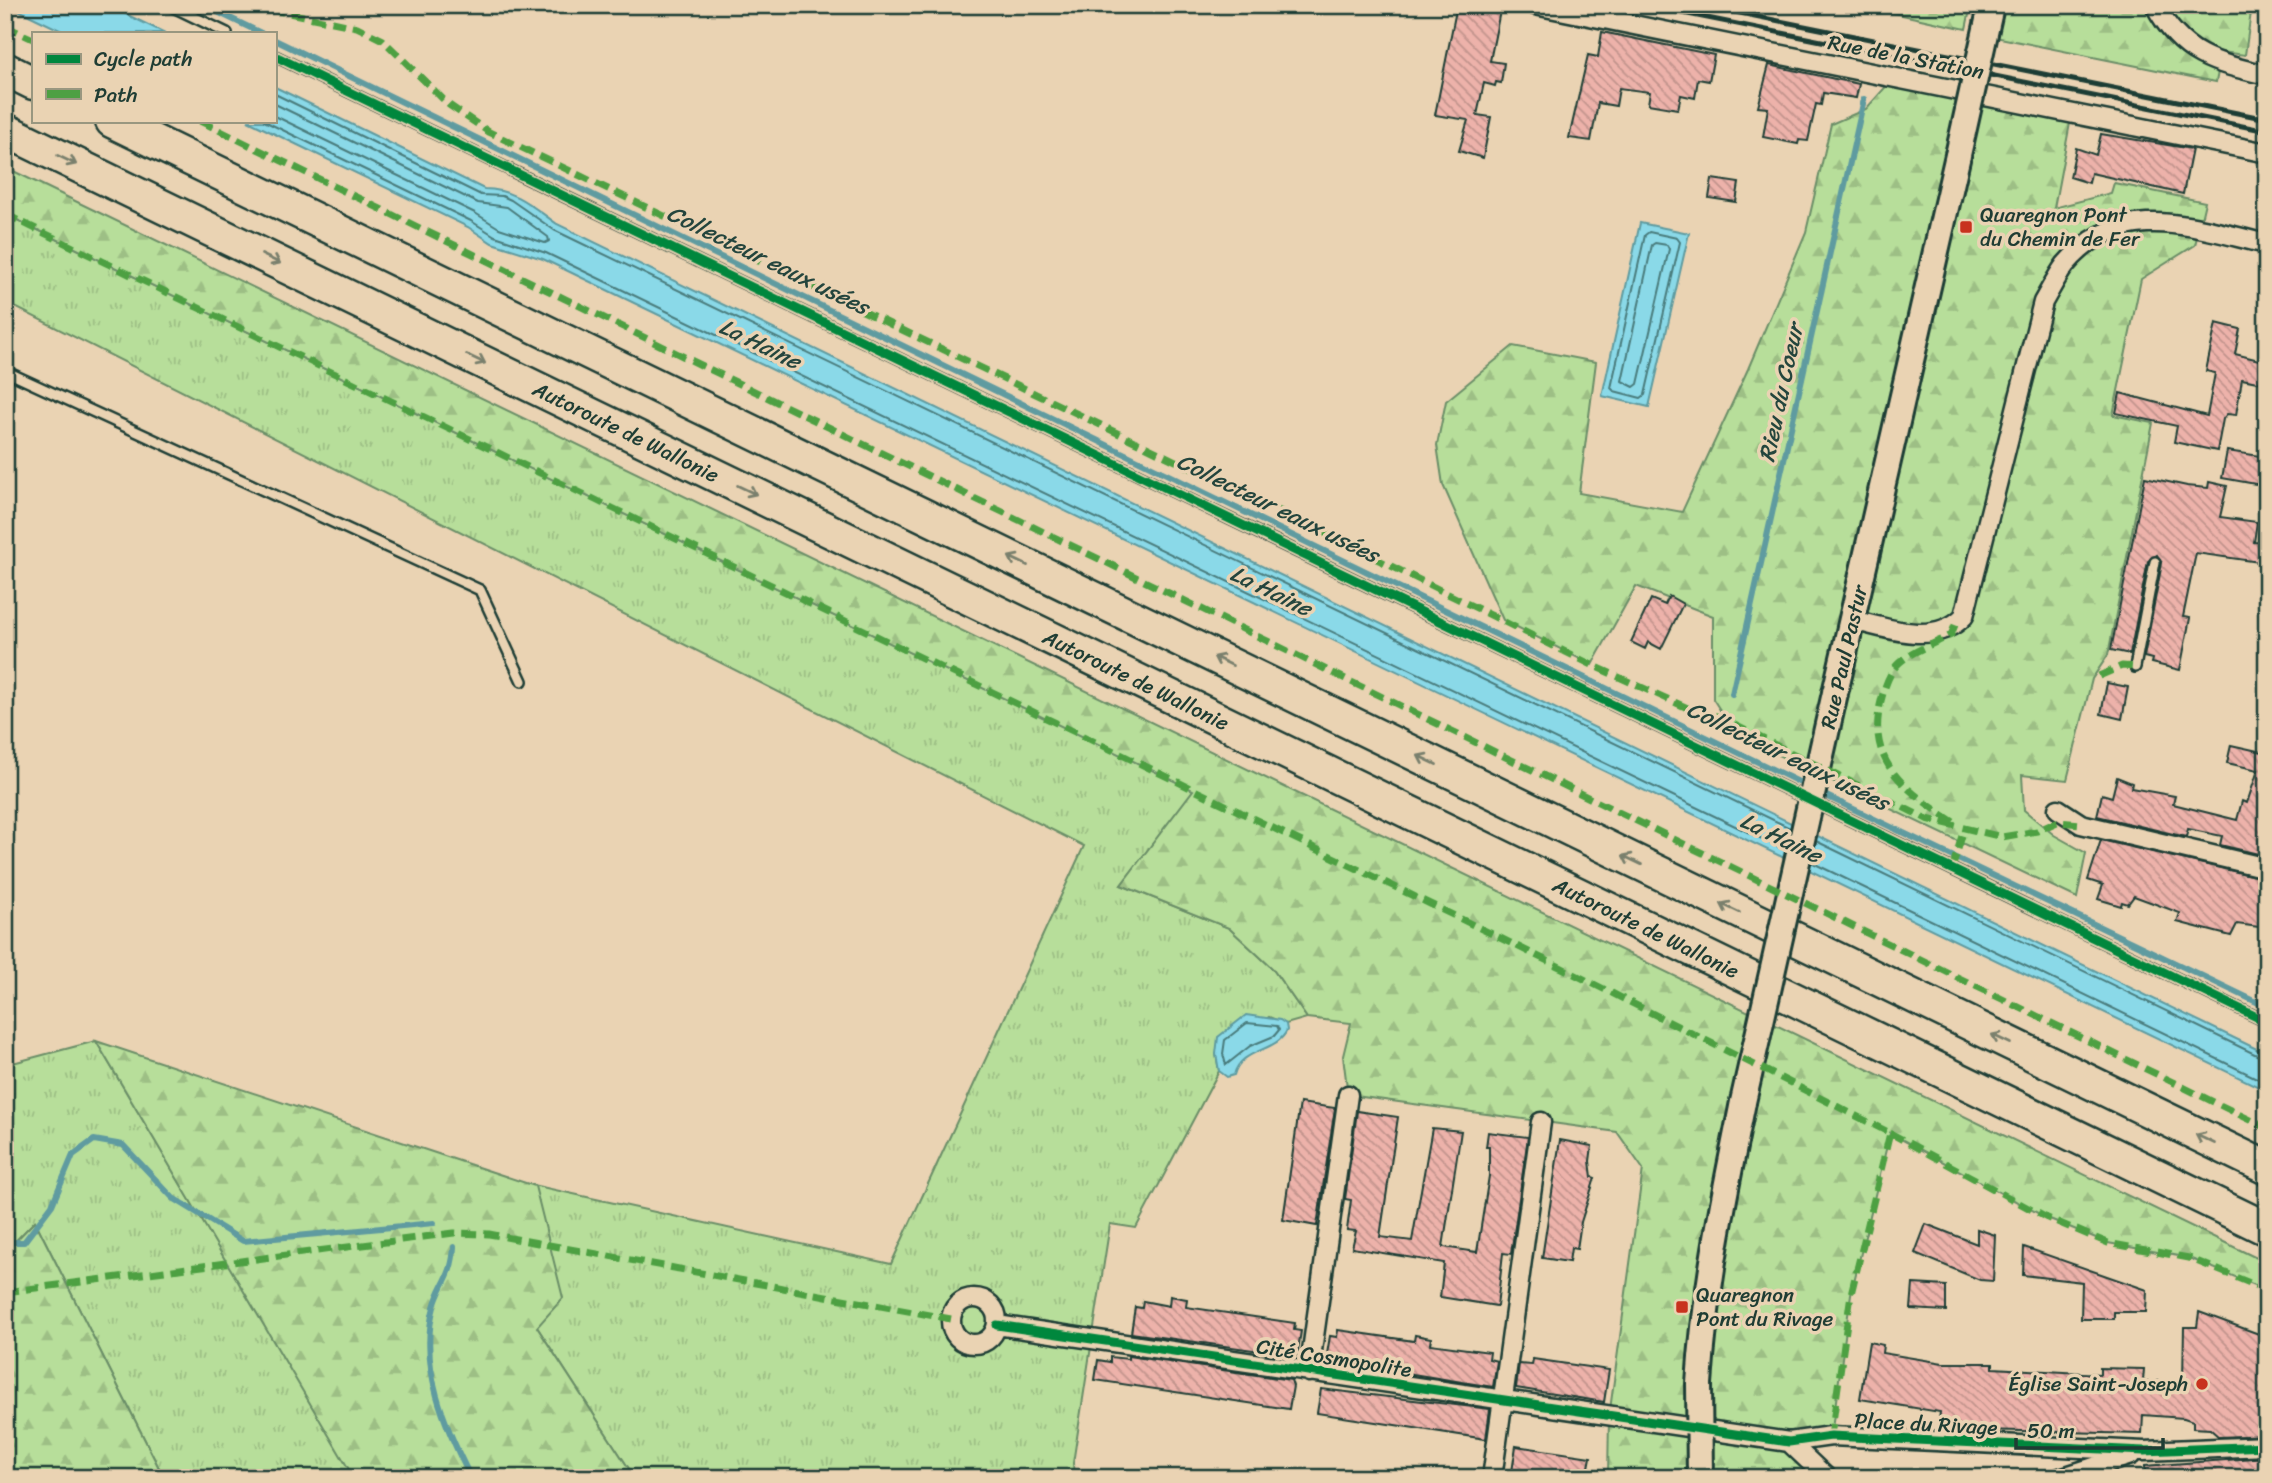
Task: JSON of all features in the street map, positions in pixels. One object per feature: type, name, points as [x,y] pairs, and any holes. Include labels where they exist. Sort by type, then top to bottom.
[{"type":"highway","points":[[5,69],[32,82]]},
{"type":"highway","points":[[114,122],[2267,1168]]},
{"type":"highway","name":"Autoroute de Wallonie","points":[[5,130],[2267,1229]]},
{"type":"main road","name":"Rue Paul Pastur","points":[[1700,1478],[1699,1384],[1702,1324],[1743,1102],[1991,8]]},
{"type":"street","name":"Rue de la Station","points":[[1535,5],[2267,153]]},
{"type":"street","points":[[2155,5],[2176,37],[2201,56],[2267,75]]},
{"type":"street","points":[[1853,620],[1905,632],[1924,632],[1955,625],[1964,615],[2043,302],[2066,265],[2092,244],[2124,226],[2152,221],[2267,244]]},
{"type":"street","points":[[2058,809],[2081,824],[2267,868]]},
{"type":"street","name":"Cité Cosmopolite","points":[[1309,1372],[1348,1095]]},
{"type":"street","points":[[1492,1478],[1541,1122]]},
{"type":"street","name":"Cité Cosmopolite","points":[[997,1325],[1666,1425]]},
{"type":"street","name":"Place du Rivage","points":[[1666,1425],[1789,1441],[1830,1436],[2144,1451]]},
{"type":"street","points":[[1789,1441],[1827,1478]]},
{"type":"street","points":[[2060,1478],[2144,1451],[2267,1446]]},
{"type":"lane","points":[[169,5],[226,32]]},
{"type":"lane","points":[[276,56],[2267,1022]]},
{"type":"lane","points":[[5,371],[480,590],[522,681]]},
{"type":"lane","points":[[2135,667],[2155,562]]},
{"type":"green space","points":[[1857,5],[1971,5],[1966,29]]},
{"type":"green space","points":[[2001,5],[2252,5],[2245,55],[2222,52],[2216,82],[1995,37]]},
{"type":"green space","points":[[1890,82],[2071,118],[2054,208],[2111,193],[2114,183],[2205,202],[2195,245],[2141,279],[2113,415],[2153,423],[2108,655],[2092,679],[2067,780],[2022,775],[2024,810],[2054,835],[2086,853],[2077,898],[1736,735],[1713,699],[1713,616],[1636,586],[1592,665],[1503,620],[1443,485],[1437,445],[1446,401],[1513,346],[1596,362],[1579,493],[1682,512],[1748,369],[1806,232],[1831,124],[1866,109]]},
{"type":"green space","points":[[5,167],[2267,1263],[2267,1290],[2189,1258],[2108,1243],[2045,1217],[1890,1133],[1851,1294],[1831,1436],[1790,1442],[1810,1478],[1608,1478],[1609,1417],[1643,1169],[1617,1132],[1348,1095],[1343,1056],[1351,1023],[1307,1018],[1272,968],[1229,928],[1121,885],[1193,790],[5,214]]},
{"type":"green space","points":[[5,214],[1194,790],[1121,885],[1229,928],[1272,968],[1307,1018],[1286,1024],[1269,1017],[1216,1054],[1219,1071],[1136,1228],[1110,1224],[1073,1463],[1074,1478],[635,1478],[537,1327],[528,1184],[891,1264],[1084,846],[5,302]]},
{"type":"green space","points":[[96,1041],[354,1478],[164,1478],[35,1221],[5,1252],[5,1065]]},
{"type":"green space","points":[[96,1041],[535,1186],[563,1298],[537,1327],[635,1478],[354,1478]]},
{"type":"green space","points":[[35,1221],[164,1478],[5,1478],[5,1252]]},
{"type":"water","points":[[8,5],[107,5],[163,32],[64,32]]},
{"type":"water","name":"La Haine","points":[[276,87],[484,189],[514,196],[532,205],[557,224],[2267,1054],[2267,1091],[543,259],[492,243],[468,227],[250,122],[276,122]]},
{"type":"water","points":[[1640,223],[1689,233],[1649,407],[1602,396]]},
{"type":"water","points":[[1246,1015],[1280,1020],[1286,1024],[1287,1030],[1275,1043],[1244,1059],[1234,1075],[1227,1077],[1219,1071],[1216,1054],[1218,1037]]},
{"type":"building","points":[[1457,5],[1500,11],[1490,61],[1504,63],[1501,83],[1496,82],[1495,86],[1484,83],[1477,115],[1491,117],[1483,158],[1459,151],[1468,120],[1435,115]]},
{"type":"building","points":[[1602,32],[1714,55],[1709,81],[1698,79],[1695,98],[1681,95],[1678,109],[1648,104],[1650,92],[1619,88],[1616,106],[1598,103],[1591,141],[1569,138],[1588,55],[1598,57]]},
{"type":"building","points":[[1769,65],[1859,84],[1856,98],[1823,93],[1821,105],[1816,104],[1808,141],[1799,140],[1798,144],[1763,137],[1768,108],[1758,107]]},
{"type":"building","points":[[2101,134],[2192,149],[2183,194],[2091,173],[2089,183],[2070,177],[2076,148],[2096,155]]},
{"type":"building","points":[[1712,179],[1739,183],[1736,202],[1709,198]]},
{"type":"building","points":[[2216,323],[2240,329],[2235,354],[2267,362],[2267,384],[2242,379],[2236,415],[2227,414],[2223,419],[2217,451],[2174,442],[2177,426],[2116,413],[2120,393],[2207,416],[2215,373],[2206,371]]},
{"type":"building","points":[[2227,451],[2267,457],[2267,486],[2222,478]]},
{"type":"building","points":[[2145,477],[2187,486],[2208,488],[2209,482],[2227,486],[2220,517],[2257,522],[2254,542],[2267,543],[2267,563],[2196,553],[2183,617],[2190,618],[2180,670],[2151,663],[2152,659],[2144,657],[2162,563],[2157,555],[2148,561],[2130,654],[2111,650]]},
{"type":"building","points":[[1669,596],[1683,604],[1661,649],[1648,642],[1645,649],[1631,642],[1651,599],[1665,605]]},
{"type":"building","points":[[2107,683],[2128,687],[2122,719],[2101,714]]},
{"type":"building","points":[[2231,745],[2267,753],[2267,856],[2220,845],[2222,836],[2188,829],[2186,837],[2097,816],[2102,794],[2112,797],[2117,777],[2132,783],[2131,788],[2175,796],[2173,804],[2237,820],[2242,801],[2247,803],[2258,770],[2227,763]]},
{"type":"building","points":[[2101,840],[2267,879],[2267,928],[2237,924],[2231,936],[2177,922],[2180,913],[2134,896],[2128,904],[2122,902],[2121,906],[2098,899],[2103,885],[2088,880]]},
{"type":"building","points":[[1300,1103],[1335,1108],[1317,1226],[1283,1220]]},
{"type":"building","points":[[1357,1111],[1398,1117],[1380,1237],[1412,1241],[1432,1128],[1461,1131],[1443,1247],[1477,1252],[1489,1176],[1489,1147],[1486,1147],[1488,1132],[1528,1137],[1511,1254],[1503,1253],[1497,1306],[1440,1297],[1444,1263],[1352,1248],[1356,1231],[1347,1230],[1351,1200],[1345,1199]]},
{"type":"building","points":[[1560,1140],[1592,1146],[1590,1161],[1592,1177],[1595,1178],[1581,1222],[1577,1249],[1571,1248],[1569,1262],[1542,1258]]},
{"type":"building","points":[[1926,1224],[1977,1244],[1977,1229],[1995,1235],[1993,1281],[1980,1280],[1915,1253]]},
{"type":"building","points":[[2024,1247],[2147,1290],[2146,1312],[2114,1312],[2114,1319],[2081,1319],[2082,1282],[2023,1275]]},
{"type":"building","points":[[1913,1284],[1946,1286],[1946,1311],[1911,1309]]},
{"type":"building","points":[[1170,1296],[1187,1299],[1186,1307],[1295,1323],[1294,1330],[1301,1331],[1297,1356],[1131,1333],[1135,1307],[1142,1308],[1143,1301],[1169,1306]]},
{"type":"building","points":[[2199,1312],[2267,1337],[2267,1435],[2219,1437],[2210,1429],[2193,1428],[2193,1421],[2184,1418],[2143,1415],[2142,1434],[1938,1429],[1940,1412],[1860,1399],[1869,1342],[1883,1345],[1882,1353],[1943,1363],[1993,1363],[1993,1368],[2100,1374],[2100,1368],[2144,1369],[2143,1381],[2183,1381],[2184,1327],[2197,1327]]},
{"type":"building","points":[[1338,1330],[1414,1341],[1415,1335],[1431,1338],[1430,1344],[1490,1352],[1489,1359],[1497,1361],[1493,1387],[1326,1360],[1330,1336],[1337,1337]]},
{"type":"building","points":[[1128,1356],[1291,1380],[1293,1386],[1289,1409],[1095,1380],[1098,1360],[1110,1362],[1110,1357],[1128,1359]]},
{"type":"building","points":[[1533,1359],[1609,1370],[1604,1402],[1516,1388],[1519,1364],[1532,1365]]},
{"type":"building","points":[[1321,1389],[1490,1409],[1486,1439],[1317,1413]]},
{"type":"building","points":[[1516,1446],[1591,1457],[1587,1478],[1511,1478]]},
{"type":"building","points":[[2267,1457],[2267,1478],[2145,1478],[2145,1466]]},
{"type":"waterway","name":"Collecteur eaux usées","points":[[203,5],[259,32]]},
{"type":"waterway","name":"Collecteur eaux usées","points":[[276,40],[1809,787]]},
{"type":"waterway","name":"Rieu du Coeur","points":[[1732,694],[1864,99]]},
{"type":"waterway","name":"Collecteur eaux usées","points":[[1818,792],[2267,1007]]},
{"type":"waterway","points":[[5,1242],[24,1242],[52,1205],[73,1155],[94,1140],[123,1145],[173,1198],[243,1241],[434,1223]]},
{"type":"waterway","points":[[454,1247],[449,1273],[434,1307],[429,1351],[444,1417],[471,1478]]},
{"type":"railway","points":[[1643,5],[2267,131]]},
{"type":"railway","points":[[1700,5],[2267,119]]},
{"type":"marked path","points":[[249,5],[357,27],[383,40],[449,105],[489,132],[1253,498],[1592,665],[1692,710],[1716,716],[1927,819],[2002,837],[2037,831],[2057,822],[2081,824]]},
{"type":"marked path","points":[[5,26],[32,39]]},
{"type":"marked path","points":[[202,122],[2267,1128]]},
{"type":"marked path","points":[[5,214],[1558,966],[1890,1133],[1851,1294],[1831,1436]]},
{"type":"marked path","points":[[1955,625],[1951,635],[1911,654],[1895,667],[1884,691],[1878,723],[1879,743],[1885,760],[1895,774],[1907,788],[1955,823]]},
{"type":"marked path","points":[[2099,676],[2122,666],[2135,667]]},
{"type":"marked path","points":[[1952,869],[1964,829]]},
{"type":"marked path","points":[[1890,1133],[2045,1217],[2108,1243],[2189,1258],[2267,1290]]},
{"type":"marked path","points":[[5,1292],[454,1233],[489,1234],[951,1319]]},
{"type":"cycle path","points":[[276,56],[2267,1022]]},
{"type":"cycle path","points":[[997,1325],[1789,1442],[1831,1436],[2144,1451],[2267,1446]]},
{"type":"place","name":"Quaregnon Pont du Chemin de Fer","points":[[1966,227]]},
{"type":"place","name":"Quaregnon Pont du Rivage","points":[[1682,1307]]},
{"type":"place","name":"Église Saint-Joseph","points":[[2202,1384]]}]
